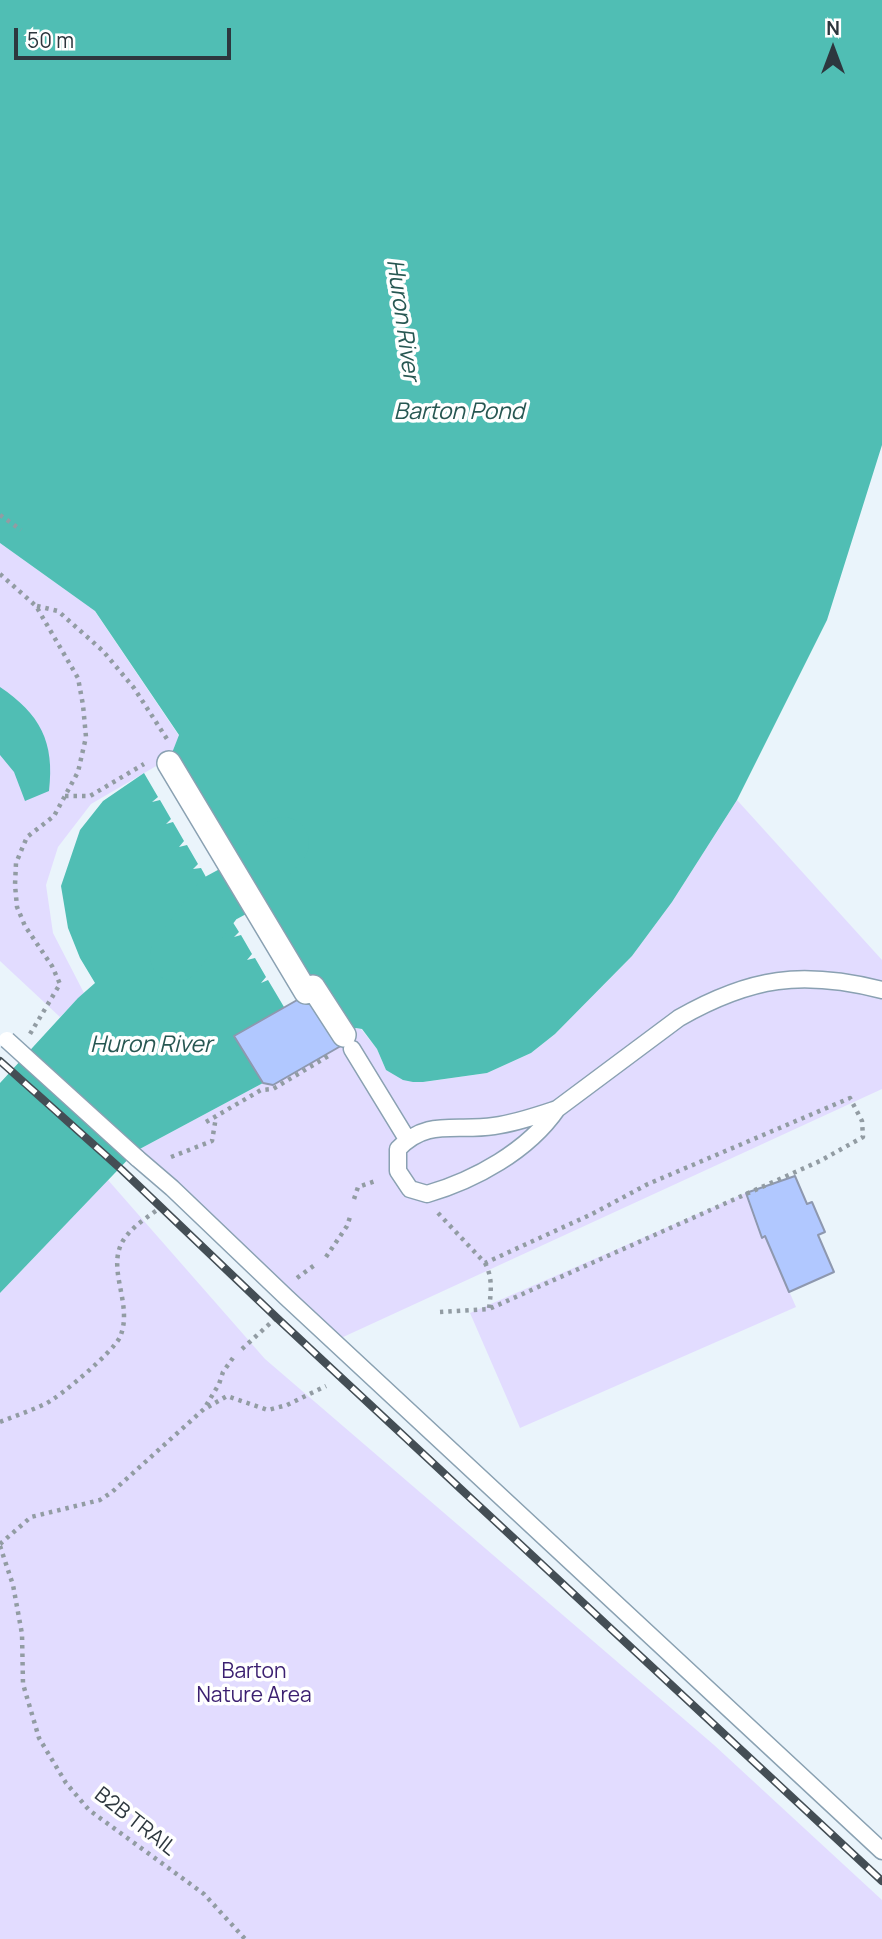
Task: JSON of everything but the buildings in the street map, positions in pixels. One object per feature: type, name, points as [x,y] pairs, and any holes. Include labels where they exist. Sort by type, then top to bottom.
[{"type":"street","points":[[162,757],[306,992],[313,987],[348,1042]]},
{"type":"lane","points":[[557,1109],[530,1141],[455,1186],[427,1194],[410,1189],[400,1175],[398,1149],[407,1139],[427,1129],[494,1126],[557,1109],[679,1018],[700,1006],[749,986],[801,978],[852,982],[882,990]]},
{"type":"lane","points":[[4,1036],[172,1188],[285,1297],[882,1852]]},
{"type":"lane","points":[[348,1042],[407,1139]]},
{"type":"path","points":[[1,516],[21,530]]},
{"type":"path","points":[[0,574],[36,606],[78,678],[86,737],[83,756],[54,816],[27,837],[16,863],[17,908],[60,984],[26,1040]]},
{"type":"path","points":[[36,606],[58,611],[78,627],[103,651],[134,688],[162,757],[90,796],[65,796]]},
{"type":"path","points":[[206,1122],[261,1090],[273,1088],[324,1059]]},
{"type":"path","points":[[440,1312],[489,1309],[820,1161],[863,1137],[862,1121],[850,1098],[648,1184],[592,1214],[485,1263]]},
{"type":"path","points":[[0,1422],[47,1403],[106,1355],[120,1336],[125,1305],[116,1262],[122,1244],[128,1233],[161,1207],[172,1188],[178,1176],[166,1159],[212,1141],[216,1116]]},
{"type":"path","points":[[354,1199],[358,1187],[400,1175]]},
{"type":"path","points":[[422,1193],[491,1273],[489,1309]]},
{"type":"path","points":[[326,1257],[347,1226],[351,1214]]},
{"type":"path","points":[[204,1409],[219,1384],[223,1371],[235,1355]]},
{"type":"path","points":[[0,1545],[31,1517],[100,1500],[204,1409],[227,1396],[268,1410],[287,1405],[326,1386]]},
{"type":"path","name":"B2B TRAIL","points":[[0,1545],[13,1586],[22,1634],[23,1684],[39,1738],[66,1783],[89,1811],[204,1894],[245,1939]]},
{"type":"green space","points":[[0,543],[94,610],[179,736],[170,758],[91,804],[58,847],[46,885],[53,933],[84,993],[60,1017],[0,961]]},
{"type":"green space","points":[[737,800],[882,960],[882,1089],[341,1338],[136,1151],[263,1083],[356,1028],[361,1029],[377,1049],[386,1070],[424,1082],[487,1073],[531,1053],[555,1034],[632,956],[672,902]]},
{"type":"green space","name":"Barton Nature Area","points":[[108,1180],[265,1359],[714,1745],[882,1900],[882,1939],[0,1939],[0,1293]]},
{"type":"green space","points":[[746,1193],[796,1307],[520,1428],[470,1313]]},
{"type":"water","name":"Barton Pond","points":[[0,0],[882,0],[882,445],[827,620],[737,800],[672,902],[632,956],[555,1034],[531,1053],[487,1073],[413,1082],[403,1080],[386,1070],[377,1049],[362,1029],[356,1028],[341,1036],[170,758],[179,735],[95,611],[0,543]]},
{"type":"water","points":[[0,687],[35,719],[47,744],[50,758],[49,791],[25,801],[14,772],[0,755]]},
{"type":"water","name":"Huron River","points":[[144,773],[158,797],[152,802],[160,800],[171,819],[166,824],[173,822],[184,841],[179,847],[187,845],[198,864],[193,869],[201,868],[212,888],[207,892],[213,891],[226,909],[220,915],[227,913],[239,932],[234,937],[241,935],[252,954],[247,960],[255,958],[266,977],[261,983],[268,980],[284,1007],[263,1083],[136,1151],[0,1293],[0,1083],[95,983],[80,958],[68,928],[61,886],[80,830],[103,801]]},
{"type":"waterway","name":"Huron River","points":[[176,956],[219,899],[245,885],[283,843]]},
{"type":"railway","points":[[0,1061],[122,1170],[277,1318],[882,1881]]}]
